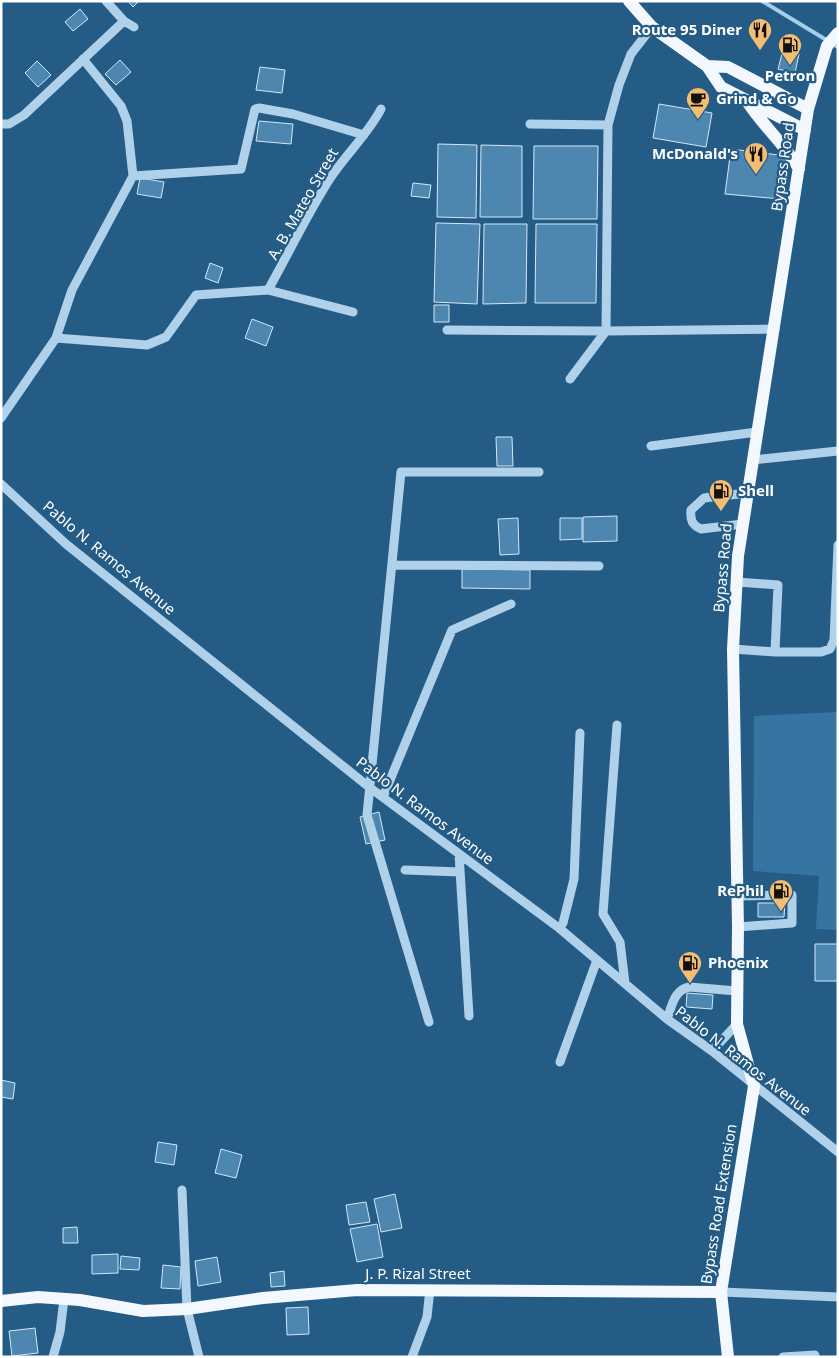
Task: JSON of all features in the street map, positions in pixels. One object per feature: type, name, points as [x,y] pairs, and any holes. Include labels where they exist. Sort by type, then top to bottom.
[{"type":"main road","points":[[628,1],[652,26],[707,66],[720,87],[805,130]]},
{"type":"main road","name":"Bypass Road","points":[[754,1086],[737,1024],[738,927],[733,649],[737,582],[752,460],[775,330],[808,108],[827,46],[838,33]]},
{"type":"main road","points":[[707,66],[728,67],[808,108]]},
{"type":"main road","points":[[747,100],[760,121],[789,152],[799,169]]},
{"type":"main road","name":"Bypass Road Extension","points":[[728,1357],[721,1292],[754,1086]]},
{"type":"main road","name":"J. P. Rizal Street","points":[[1,1301],[38,1297],[143,1311],[187,1309],[262,1298],[357,1290],[721,1292]]},
{"type":"street","points":[[106,1],[124,21],[134,27]]},
{"type":"street","points":[[1,124],[9,124],[24,115],[124,21]]},
{"type":"street","points":[[570,379],[606,332],[608,125],[619,85],[631,54],[652,26]]},
{"type":"street","points":[[1,418],[56,338],[72,290],[133,176],[127,121],[121,106],[83,58]]},
{"type":"street","points":[[133,176],[241,169],[255,109],[259,108],[293,114],[364,135]]},
{"type":"street","name":"A. B. Mateo Street","points":[[268,290],[330,178],[373,125],[381,109]]},
{"type":"street","points":[[530,124],[608,125]]},
{"type":"street","points":[[56,338],[146,346],[166,337],[196,295],[268,290],[353,312]]},
{"type":"street","points":[[447,330],[606,332],[775,330]]},
{"type":"street","points":[[651,446],[757,432]]},
{"type":"street","points":[[752,460],[838,451]]},
{"type":"street","points":[[429,1022],[367,815],[401,472],[539,472]]},
{"type":"street","name":"Pablo N. Ramos Avenue","points":[[1,484],[66,544],[369,787],[559,928],[667,1019],[712,1051],[838,1152]]},
{"type":"street","points":[[743,524],[701,529],[696,527],[690,520],[691,510],[704,498],[747,494]]},
{"type":"street","points":[[733,649],[775,652],[820,652],[830,649],[834,640],[838,545]]},
{"type":"street","points":[[392,565],[599,566]]},
{"type":"street","points":[[737,582],[778,585],[775,652]]},
{"type":"street","points":[[383,797],[452,630],[511,604]]},
{"type":"street","points":[[617,726],[603,914],[620,942],[625,983]]},
{"type":"street","points":[[559,928],[563,923],[574,880],[580,732]]},
{"type":"street","points":[[459,854],[469,1016]]},
{"type":"street","points":[[405,870],[460,872]]},
{"type":"street","points":[[736,896],[792,895],[792,923],[738,927]]},
{"type":"street","points":[[560,1062],[597,960]]},
{"type":"street","points":[[667,1019],[677,994],[681,989],[689,987],[737,991]]},
{"type":"street","points":[[712,1051],[737,1024]]},
{"type":"street","points":[[182,1190],[187,1309],[199,1357]]},
{"type":"street","points":[[412,1357],[427,1317],[430,1289]]},
{"type":"street","name":"J. P. Rizal Street","points":[[721,1292],[838,1297]]},
{"type":"street","points":[[53,1357],[60,1332],[64,1299]]},
{"type":"street","points":[[783,1357],[815,1355],[815,1357]]},
{"type":"shaded area","points":[[838,712],[838,930],[816,929],[819,876],[753,871],[754,716]]},
{"type":"building","points":[[128,1],[139,1],[133,7]]},
{"type":"building","points":[[80,9],[88,19],[73,31],[65,22]]},
{"type":"building","points":[[783,50],[799,54],[795,73],[778,69]]},
{"type":"building","points":[[120,60],[131,72],[116,85],[105,74]]},
{"type":"building","points":[[37,61],[51,75],[38,87],[25,73]]},
{"type":"building","points":[[260,67],[285,70],[282,93],[256,90]]},
{"type":"building","points":[[659,104],[712,113],[706,147],[653,138]]},
{"type":"building","points":[[259,121],[293,124],[291,144],[256,141]]},
{"type":"building","points":[[438,144],[477,145],[476,218],[437,217]]},
{"type":"building","points":[[481,145],[522,146],[522,217],[480,217]]},
{"type":"building","points":[[534,146],[598,146],[597,219],[533,219]]},
{"type":"building","name":"McDonald's","points":[[731,149],[787,156],[781,199],[725,194]]},
{"type":"building","points":[[140,178],[164,182],[161,198],[137,194]]},
{"type":"building","points":[[413,183],[431,185],[429,198],[411,196]]},
{"type":"building","points":[[436,223],[480,224],[477,304],[434,302]]},
{"type":"building","points":[[484,224],[527,224],[526,303],[483,304]]},
{"type":"building","points":[[536,224],[597,224],[596,303],[535,303]]},
{"type":"building","points":[[210,263],[223,268],[218,283],[205,278]]},
{"type":"building","points":[[434,305],[449,305],[449,322],[434,322]]},
{"type":"building","points":[[252,319],[273,327],[266,346],[245,338]]},
{"type":"building","points":[[496,437],[512,437],[513,466],[497,466]]},
{"type":"building","points":[[617,516],[617,541],[583,542],[583,517]]},
{"type":"building","points":[[518,518],[519,554],[500,555],[498,519]]},
{"type":"building","points":[[560,518],[582,518],[582,539],[560,540]]},
{"type":"building","points":[[462,569],[530,570],[530,589],[462,588]]},
{"type":"building","points":[[379,812],[385,840],[366,844],[360,817]]},
{"type":"building","points":[[758,903],[785,903],[784,917],[758,917]]},
{"type":"building","points":[[815,944],[838,944],[838,981],[815,981]]},
{"type":"building","points":[[687,993],[713,995],[712,1009],[686,1007]]},
{"type":"building","points":[[1,1080],[15,1083],[13,1099],[1,1097]]},
{"type":"building","points":[[158,1142],[177,1145],[174,1165],[155,1162]]},
{"type":"building","points":[[221,1149],[242,1155],[236,1178],[215,1173]]},
{"type":"building","points":[[395,1194],[402,1228],[381,1232],[374,1199]]},
{"type":"building","points":[[366,1202],[370,1222],[349,1225],[346,1205]]},
{"type":"building","points":[[377,1224],[383,1257],[357,1262],[350,1229]]},
{"type":"building","points":[[77,1227],[78,1243],[63,1243],[63,1228]]},
{"type":"building","points":[[118,1254],[118,1273],[92,1274],[92,1255]]},
{"type":"building","points":[[121,1256],[140,1258],[139,1270],[120,1269]]},
{"type":"building","points":[[217,1257],[221,1282],[198,1286],[195,1261]]},
{"type":"building","points":[[163,1265],[181,1267],[180,1289],[161,1288]]},
{"type":"building","points":[[284,1271],[285,1286],[271,1287],[270,1273]]},
{"type":"building","points":[[308,1307],[309,1334],[287,1335],[286,1308]]},
{"type":"building","points":[[35,1328],[38,1353],[12,1356],[9,1331]]},
{"type":"waterway","points":[[762,1],[838,47]]},
{"type":"place","name":"Route 95 Diner","points":[[760,51]]},
{"type":"place","name":"Petron","points":[[790,66]]},
{"type":"place","name":"Grind & Go","points":[[698,120]]},
{"type":"place","name":"McDonald's","points":[[756,175]]},
{"type":"place","name":"Shell","points":[[721,512]]},
{"type":"place","name":"RePhil","points":[[781,912]]},
{"type":"place","name":"Phoenix","points":[[690,984]]}]
